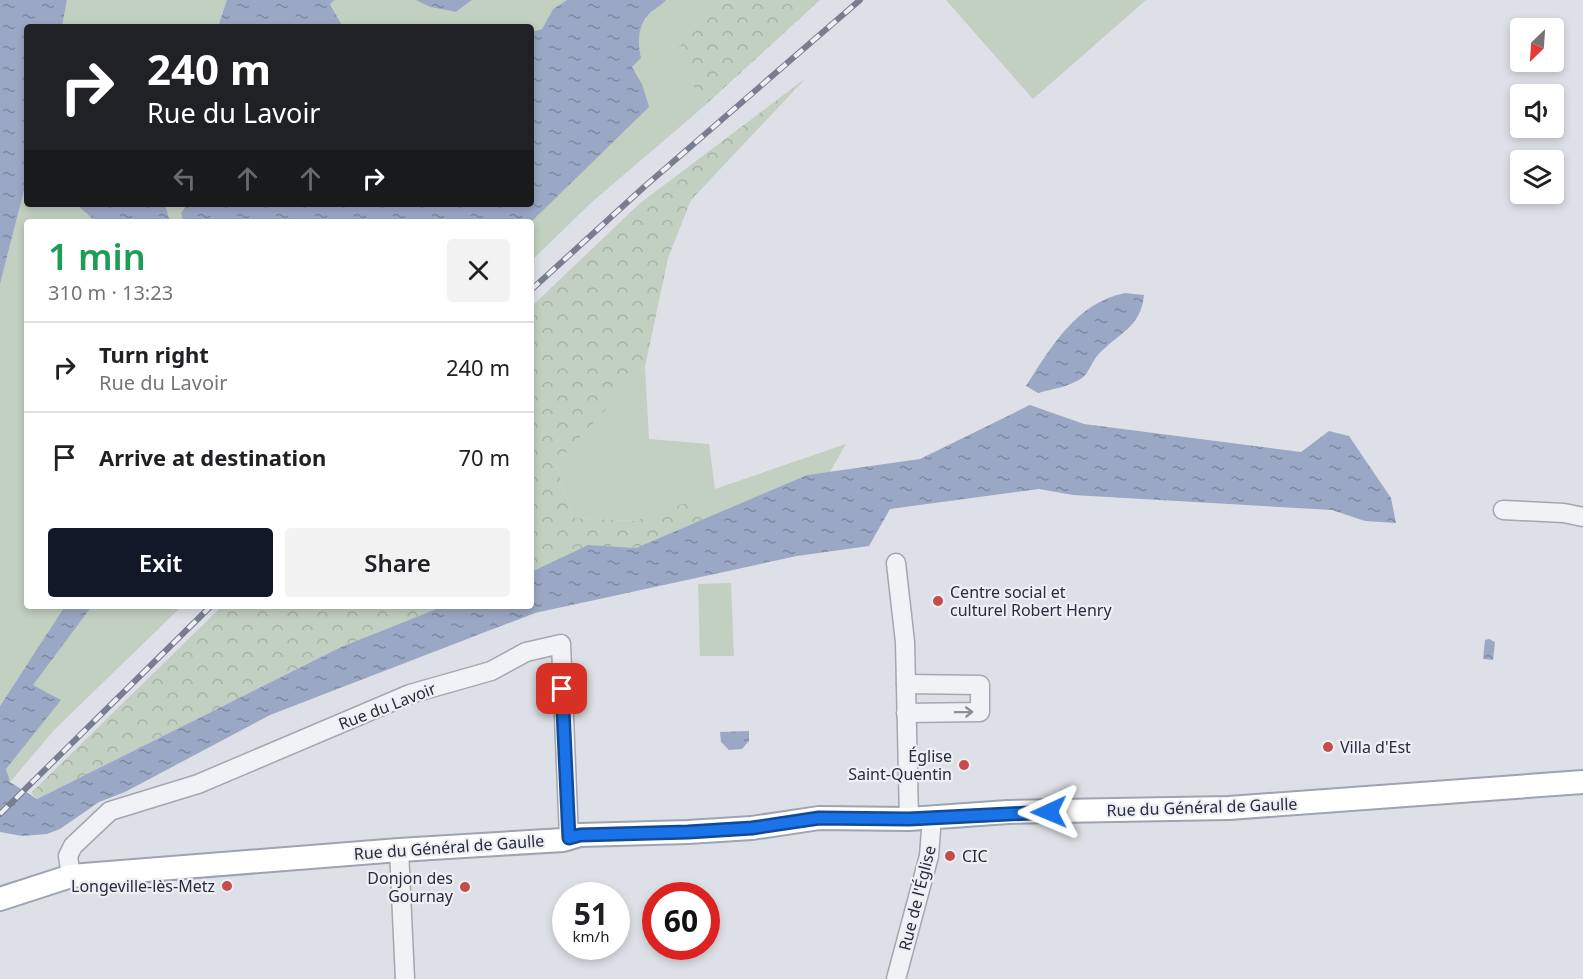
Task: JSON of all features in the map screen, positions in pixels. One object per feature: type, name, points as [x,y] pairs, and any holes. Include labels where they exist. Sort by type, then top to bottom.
[{"type":"main road","name":"Rue du Général de Gaulle","points":[[0,899],[71,876],[569,838],[580,835],[752,828],[819,818],[909,819],[1008,812],[1229,808],[1583,782]]},
{"type":"street","points":[[1503,510],[1564,513],[1583,517]]},
{"type":"street","points":[[896,563],[906,684],[909,819]]},
{"type":"street","name":"Rue du Lavoir","points":[[71,876],[68,856],[72,846],[110,811],[198,784],[410,694],[491,671],[526,652],[561,644],[569,838]]},
{"type":"street","points":[[906,684],[980,684],[980,712],[906,713]]},
{"type":"street","name":"Rue de l'Église","points":[[896,979],[929,856],[932,817]]},
{"type":"street","points":[[399,850],[405,979]]},
{"type":"green space","points":[[67,0],[227,0],[228,3],[219,24],[63,24]]},
{"type":"green space","points":[[335,0],[416,0],[430,7],[456,12],[472,0],[567,0],[553,9],[542,29],[534,31],[534,24],[341,24],[330,3]]},
{"type":"green space","points":[[666,0],[728,0],[680,47],[702,108],[592,202],[534,258],[534,219],[563,189],[642,84],[632,67],[640,58],[641,27],[651,12]]},
{"type":"green space","points":[[728,0],[820,0],[702,108],[679,47]]},
{"type":"green space","points":[[946,0],[1146,0],[1033,99]]},
{"type":"green space","points":[[806,78],[691,200],[668,258],[645,367],[556,464],[573,518],[634,521],[700,498],[710,517],[636,548],[588,545],[534,571],[534,304],[639,204]]},
{"type":"green space","points":[[24,191],[24,207],[79,207],[93,219],[24,219],[24,609],[63,609],[0,706],[0,284]]},
{"type":"green space","points":[[166,207],[185,207],[181,213],[182,219],[169,219]]},
{"type":"green space","points":[[645,367],[649,439],[709,444],[715,489],[846,444],[830,472],[807,475],[710,517],[700,499],[634,521],[573,518],[556,464]]},
{"type":"green space","points":[[731,583],[734,656],[700,656],[698,584]]},
{"type":"green space","points":[[90,609],[179,609],[55,729],[10,782],[5,769],[60,700],[32,685]]},
{"type":"green space","points":[[219,609],[436,609],[341,647],[37,799],[31,793]]},
{"type":"water","points":[[0,0],[67,0],[63,24],[24,24],[24,191],[0,284]]},
{"type":"water","points":[[227,0],[335,0],[330,4],[341,24],[219,24]]},
{"type":"water","points":[[416,0],[472,0],[456,12],[430,7]]},
{"type":"water","points":[[567,0],[666,0],[643,22],[639,40],[641,58],[632,67],[642,84],[649,107],[534,219],[182,219],[181,213],[185,207],[534,207],[534,31],[542,29],[553,9]]},
{"type":"water","points":[[79,207],[166,207],[169,219],[93,219]]},
{"type":"water","points":[[1125,293],[1144,295],[1138,315],[1127,329],[1098,355],[1084,376],[1066,386],[1038,393],[1026,386],[1066,329],[1092,306]]},
{"type":"water","points":[[1030,405],[1084,424],[1301,452],[1329,431],[1349,436],[1391,498],[1396,523],[1365,521],[1332,510],[1073,495],[1039,489],[890,509],[869,546],[797,556],[535,613],[270,715],[125,792],[99,802],[60,829],[47,834],[22,836],[0,832],[0,706],[63,609],[90,609],[33,685],[61,700],[6,769],[10,782],[37,799],[341,647],[436,609],[534,609],[534,571],[588,545],[636,548],[807,475],[920,459]]},
{"type":"water","points":[[1485,640],[1495,642],[1493,660],[1483,659]]},
{"type":"water","points":[[749,731],[749,741],[742,749],[729,750],[721,742],[720,732]]},
{"type":"railway","points":[[534,287],[644,187],[860,0]]},
{"type":"railway","points":[[0,814],[208,609]]},
{"type":"place","name":"Centre social et culturel Robert Henry","points":[[938,601]]},
{"type":"place","name":"Villa d'Est","points":[[1328,747]]},
{"type":"place","name":"Église Saint-Quentin","points":[[964,765]]},
{"type":"place","name":"CIC","points":[[950,856]]},
{"type":"place","name":"Longeville-lès-Metz","points":[[227,886]]},
{"type":"place","name":"Donjon des Gournay","points":[[465,887]]},
{"type":"route","points":[[562,689],[569,838],[580,835],[752,828],[819,818],[909,819],[961,814],[1049,812]]}]
